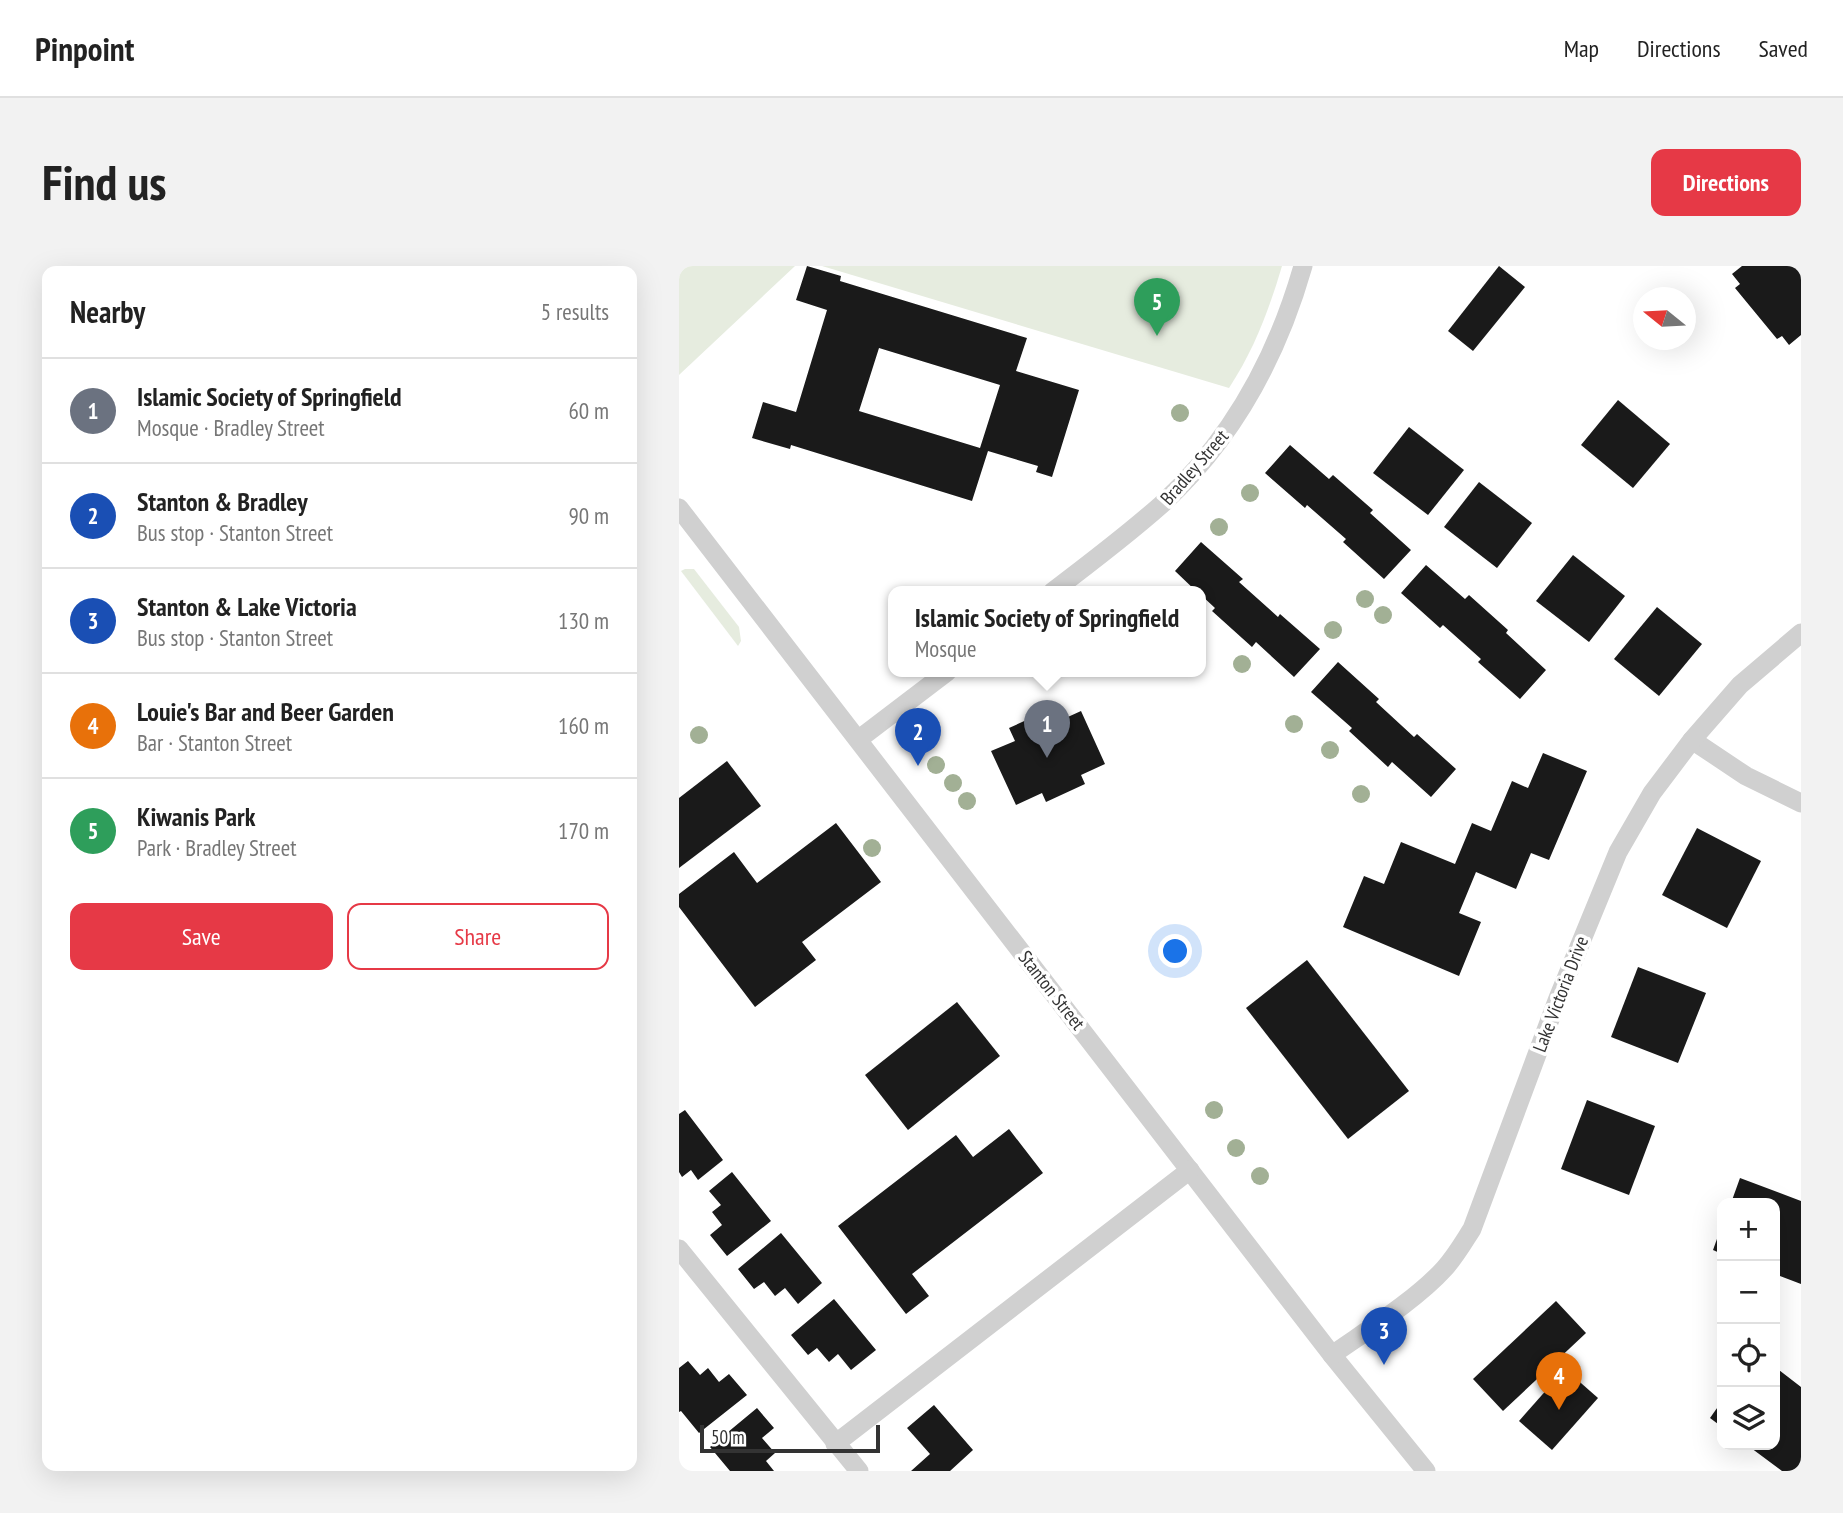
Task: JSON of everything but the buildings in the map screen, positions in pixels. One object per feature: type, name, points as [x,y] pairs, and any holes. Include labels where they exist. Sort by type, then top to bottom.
[{"type":"street","name":"Bradley Street","points":[[1060,586],[1163,503],[1223,436],[1263,372],[1294,299],[1304,266]]},
{"type":"street","name":"Stanton Street","points":[[679,508],[859,738],[1332,1355],[1426,1471]]},
{"type":"street","name":"Lake Victoria Drive","points":[[1332,1355],[1379,1322],[1442,1271],[1472,1229],[1577,949],[1618,852],[1651,793],[1692,740],[1740,685],[1801,633]]},
{"type":"street","points":[[859,738],[940,677]]},
{"type":"street","points":[[1692,740],[1746,776],[1801,803]]},
{"type":"street","points":[[835,1444],[1190,1170]]},
{"type":"street","points":[[679,1249],[859,1471]]},
{"type":"shaded area","points":[[679,266],[795,266],[679,375]]},
{"type":"shaded area","points":[[822,266],[1282,266],[1260,329],[1229,388]]},
{"type":"shaded area","points":[[694,569],[739,627],[741,641],[738,646],[681,571]]},
{"type":"place","name":"Kiwanis Park","points":[[1157,336]]},
{"type":"place","name":"Islamic Society of Springfield","points":[[1047,758]]},
{"type":"place","name":"Stanton & Bradley","points":[[918,766]]},
{"type":"place","name":"Stanton & Lake Victoria","points":[[1384,1365]]},
{"type":"place","name":"Louie's Bar and Beer Garden","points":[[1559,1410]]}]
